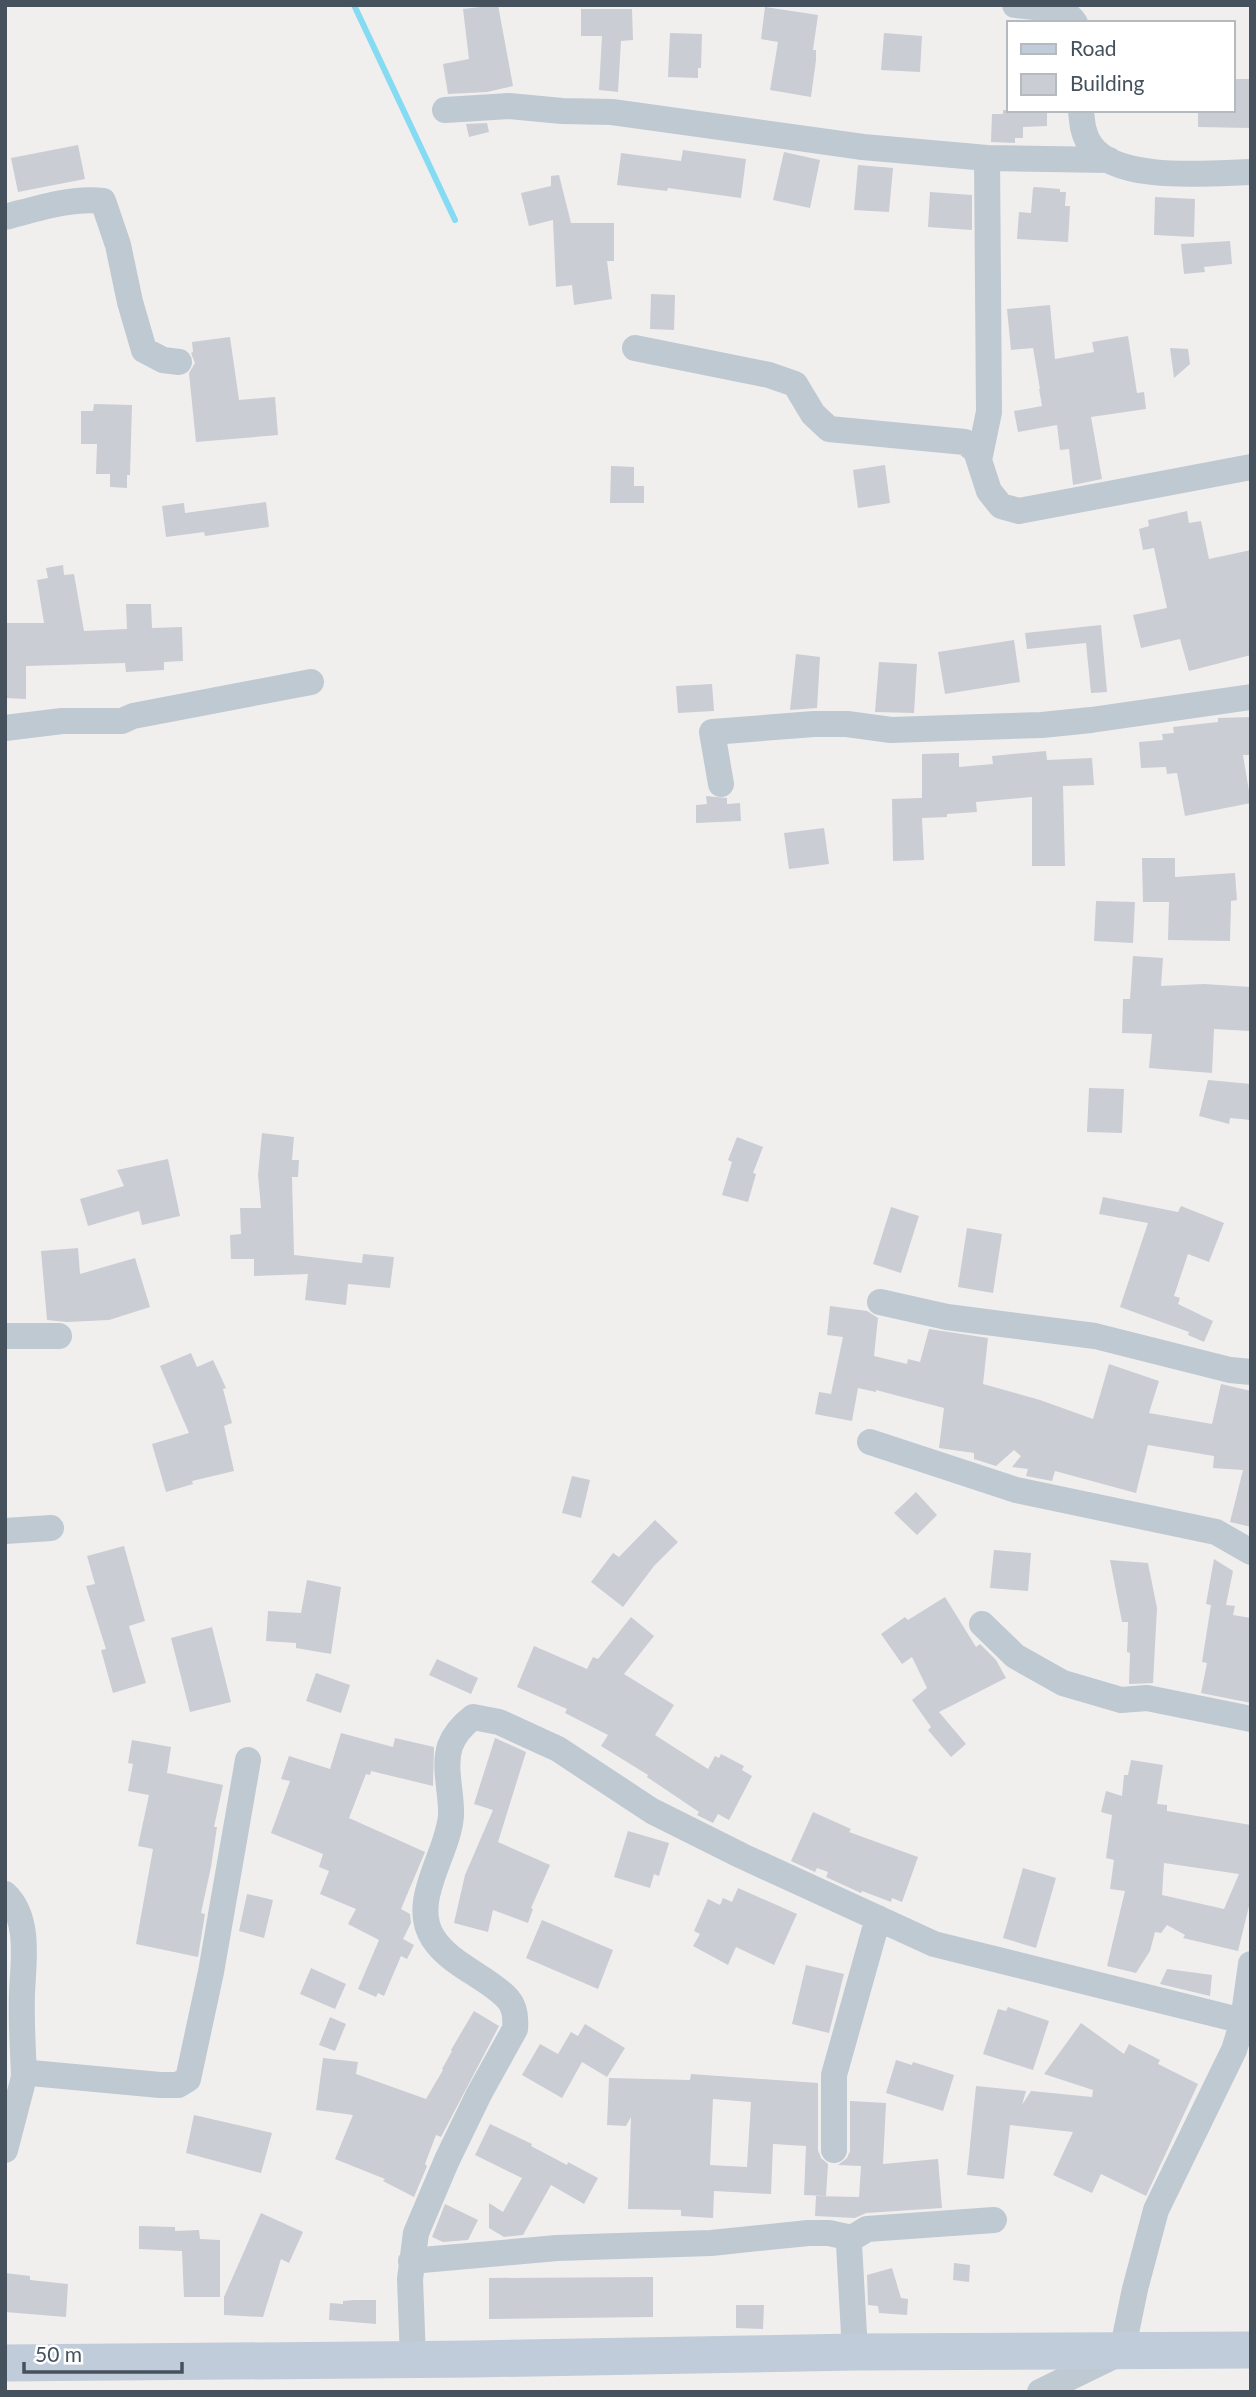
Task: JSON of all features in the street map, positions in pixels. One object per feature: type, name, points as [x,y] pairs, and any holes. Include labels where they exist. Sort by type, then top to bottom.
[{"type":"main road","points":[[5,2363],[855,2352],[1251,2350]]},
{"type":"street","points":[[1015,5],[1059,11],[1074,21]]},
{"type":"street","points":[[445,110],[509,106],[612,112],[863,147],[987,158],[1109,160]]},
{"type":"street","points":[[1082,112],[1082,127],[1091,147],[1109,160],[1134,169],[1170,174],[1251,173]]},
{"type":"street","points":[[979,460],[989,412],[987,158]]},
{"type":"street","points":[[5,217],[59,204],[103,201],[118,245],[144,350],[163,359],[179,362]]},
{"type":"street","points":[[635,348],[769,375],[795,384],[813,414],[829,429],[965,442],[976,451],[989,491],[1001,506],[1019,511],[1251,467]]},
{"type":"street","points":[[5,727],[62,721],[122,721],[133,716],[311,682]]},
{"type":"street","points":[[720,784],[712,732],[847,723],[891,730],[1042,725],[1251,697]]},
{"type":"street","points":[[880,1302],[947,1317],[1095,1336],[1230,1370],[1251,1371]]},
{"type":"street","points":[[5,1336],[59,1336]]},
{"type":"street","points":[[870,1442],[1016,1490],[1216,1532],[1251,1552]]},
{"type":"street","points":[[5,1531],[51,1528]]},
{"type":"street","points":[[982,1624],[1015,1656],[1063,1683],[1121,1700],[1147,1698],[1251,1719]]},
{"type":"street","points":[[414,2359],[411,2261],[416,2234],[479,2094],[516,2029],[516,2018],[508,1998],[443,1951],[427,1925],[430,1884],[451,1814],[449,1750],[454,1738],[473,1717],[499,1722],[558,1749],[652,1811],[934,1944],[1243,2021]]},
{"type":"street","points":[[24,2077],[38,2072],[178,2085],[188,2079],[211,1972],[247,1760]]},
{"type":"street","points":[[5,1894],[20,1919],[23,1943],[24,2077],[5,2150]]},
{"type":"street","points":[[834,2150],[834,2075],[878,1918]]},
{"type":"street","points":[[1040,2392],[1122,2352],[1140,2267],[1156,2210],[1234,2050],[1243,2021],[1251,1964]]},
{"type":"street","points":[[855,2352],[849,2244],[852,2238],[867,2229],[994,2220]]},
{"type":"street","points":[[411,2261],[557,2248],[711,2243],[808,2233],[829,2233],[852,2238]]},
{"type":"building","points":[[498,5],[513,86],[487,92],[448,94],[443,64],[469,59],[463,9]]},
{"type":"building","points":[[765,7],[818,15],[811,97],[770,90],[778,42],[761,39]]},
{"type":"building","points":[[581,9],[632,9],[633,40],[621,41],[618,92],[599,90],[602,36],[581,36]]},
{"type":"building","points":[[670,33],[702,34],[698,78],[668,77]]},
{"type":"building","points":[[884,33],[922,36],[920,72],[881,70]]},
{"type":"building","points":[[1235,79],[1251,79],[1251,128],[1198,127],[1198,112],[1235,112]]},
{"type":"building","points":[[1003,110],[1047,112],[1047,126],[1023,127],[1023,138],[1015,138],[1015,143],[991,142],[992,114],[1003,114]]},
{"type":"building","points":[[487,123],[489,132],[469,137],[466,124]]},
{"type":"building","points":[[78,145],[85,179],[18,192],[11,158]]},
{"type":"building","points":[[683,150],[746,159],[741,198],[668,188],[667,191],[617,185],[621,153],[681,161]]},
{"type":"building","points":[[784,152],[820,160],[810,208],[773,200]]},
{"type":"building","points":[[858,165],[893,168],[889,212],[854,210]]},
{"type":"building","points":[[559,175],[571,223],[614,223],[614,261],[607,261],[612,299],[574,305],[572,285],[556,287],[553,220],[529,226],[521,193],[551,186],[551,176]]},
{"type":"building","points":[[1035,187],[1066,192],[1065,206],[1070,206],[1068,242],[1017,239],[1019,212],[1031,213]]},
{"type":"building","points":[[930,192],[972,195],[972,230],[928,227]]},
{"type":"building","points":[[1155,197],[1195,199],[1194,237],[1154,235]]},
{"type":"building","points":[[1230,241],[1232,264],[1204,267],[1205,272],[1184,274],[1181,244]]},
{"type":"building","points":[[651,294],[675,295],[674,330],[650,329]]},
{"type":"building","points":[[1050,305],[1055,359],[1094,352],[1092,342],[1128,336],[1137,393],[1144,392],[1146,409],[1091,417],[1102,479],[1073,485],[1069,449],[1060,450],[1057,425],[1018,432],[1014,411],[1042,406],[1033,348],[1011,350],[1007,309]]},
{"type":"building","points":[[230,337],[239,400],[275,397],[278,435],[196,442],[189,373],[195,363],[191,353],[192,342]]},
{"type":"building","points":[[1170,348],[1188,349],[1190,364],[1174,378]]},
{"type":"building","points":[[94,404],[132,405],[130,475],[127,475],[127,488],[110,487],[110,474],[96,474],[97,444],[81,444],[81,411],[93,411]]},
{"type":"building","points":[[885,465],[890,503],[858,508],[853,470]]},
{"type":"building","points":[[611,466],[634,467],[634,486],[644,486],[644,503],[610,503]]},
{"type":"building","points":[[266,502],[269,527],[205,536],[204,532],[166,537],[162,506],[184,503],[185,513]]},
{"type":"building","points":[[1187,511],[1189,523],[1201,521],[1209,559],[1251,550],[1251,655],[1189,671],[1180,639],[1141,648],[1133,615],[1167,608],[1154,548],[1143,550],[1139,529],[1149,526],[1148,520]]},
{"type":"building","points":[[63,565],[64,575],[74,574],[84,631],[127,629],[126,604],[151,604],[152,628],[182,627],[183,661],[164,662],[164,670],[126,672],[125,663],[26,666],[26,699],[5,698],[5,623],[44,623],[37,580],[48,578],[46,568]]},
{"type":"building","points":[[1101,625],[1107,692],[1091,693],[1086,643],[1027,649],[1025,633]]},
{"type":"building","points":[[1014,640],[1020,682],[945,694],[938,652]]},
{"type":"building","points":[[796,654],[820,657],[817,708],[790,710]]},
{"type":"building","points":[[879,662],[917,664],[914,713],[875,712]]},
{"type":"building","points":[[712,684],[714,711],[678,713],[676,686]]},
{"type":"building","points":[[1251,717],[1251,755],[1243,755],[1251,803],[1185,816],[1177,773],[1167,774],[1166,767],[1141,768],[1139,742],[1163,740],[1162,734],[1174,733],[1173,727],[1218,722],[1218,718]]},
{"type":"building","points":[[1046,751],[1047,760],[1092,758],[1094,785],[1063,786],[1065,866],[1032,866],[1032,797],[976,802],[977,812],[922,818],[924,860],[893,861],[892,799],[922,798],[922,754],[959,753],[959,767],[993,764],[992,756]]},
{"type":"building","points":[[706,796],[727,798],[727,804],[740,803],[741,821],[696,823],[696,805],[707,804]]},
{"type":"building","points":[[824,828],[829,864],[789,869],[784,833]]},
{"type":"building","points":[[1142,858],[1175,858],[1175,877],[1235,873],[1237,900],[1231,901],[1230,941],[1168,940],[1169,902],[1143,902]]},
{"type":"building","points":[[1096,901],[1135,902],[1133,943],[1094,941]]},
{"type":"building","points":[[1133,956],[1163,958],[1161,986],[1204,984],[1251,987],[1251,1031],[1214,1029],[1212,1073],[1149,1068],[1152,1034],[1122,1033],[1123,999],[1130,999]]},
{"type":"building","points":[[1208,1080],[1251,1084],[1251,1120],[1230,1118],[1229,1124],[1199,1116]]},
{"type":"building","points":[[1089,1088],[1124,1089],[1122,1133],[1087,1132]]},
{"type":"building","points":[[262,1133],[294,1137],[292,1160],[299,1160],[298,1177],[292,1177],[294,1255],[362,1263],[363,1254],[394,1257],[390,1288],[348,1284],[346,1305],[305,1300],[308,1274],[254,1276],[254,1259],[231,1259],[230,1235],[241,1234],[240,1208],[261,1208],[258,1175]]},
{"type":"building","points":[[737,1137],[763,1147],[753,1173],[756,1174],[748,1202],[722,1195],[732,1162],[728,1160]]},
{"type":"building","points":[[168,1159],[180,1216],[142,1225],[139,1211],[88,1226],[80,1199],[124,1186],[117,1170]]},
{"type":"building","points":[[1103,1197],[1178,1212],[1181,1206],[1224,1223],[1209,1262],[1188,1254],[1174,1296],[1180,1298],[1178,1304],[1213,1321],[1204,1342],[1188,1335],[1189,1332],[1120,1307],[1148,1223],[1099,1214]]},
{"type":"building","points":[[891,1207],[919,1216],[901,1273],[873,1264]]},
{"type":"building","points":[[967,1228],[1002,1234],[993,1293],[958,1287]]},
{"type":"building","points":[[78,1248],[80,1274],[135,1258],[150,1307],[109,1320],[47,1320],[41,1251]]},
{"type":"building","points":[[830,1306],[867,1311],[878,1318],[874,1356],[907,1364],[908,1359],[920,1362],[929,1329],[988,1338],[983,1384],[1093,1419],[1109,1364],[1159,1381],[1149,1413],[1212,1424],[1221,1384],[1251,1391],[1251,1527],[1230,1522],[1243,1470],[1213,1468],[1214,1456],[1148,1445],[1136,1493],[1055,1471],[1052,1481],[1026,1476],[1028,1469],[1012,1467],[1021,1456],[1014,1450],[996,1466],[974,1459],[974,1453],[939,1448],[944,1408],[876,1390],[858,1388],[852,1421],[815,1414],[819,1392],[831,1394],[843,1337],[827,1335]]},
{"type":"building","points":[[191,1353],[197,1367],[213,1360],[226,1388],[223,1389],[232,1423],[224,1426],[234,1471],[192,1481],[193,1484],[166,1492],[152,1444],[189,1433],[160,1366]]},
{"type":"building","points":[[572,1476],[590,1480],[581,1518],[562,1513]]},
{"type":"building","points":[[916,1492],[937,1515],[917,1535],[894,1513]]},
{"type":"building","points":[[655,1520],[678,1542],[654,1566],[623,1607],[591,1582],[613,1553],[619,1557]]},
{"type":"building","points":[[124,1546],[145,1621],[129,1626],[146,1683],[113,1693],[101,1650],[106,1649],[86,1586],[95,1584],[87,1556]]},
{"type":"building","points":[[994,1550],[1031,1553],[1028,1591],[990,1588]]},
{"type":"building","points":[[1214,1559],[1233,1571],[1226,1605],[1235,1606],[1233,1615],[1251,1618],[1251,1703],[1201,1693],[1207,1663],[1202,1662],[1211,1605],[1206,1604]]},
{"type":"building","points":[[1110,1560],[1148,1563],[1157,1608],[1153,1683],[1129,1684],[1128,1622],[1122,1622]]},
{"type":"building","points":[[307,1580],[341,1587],[331,1654],[296,1648],[296,1643],[266,1641],[268,1611],[301,1613]]},
{"type":"building","points":[[945,1597],[976,1647],[980,1644],[996,1660],[1006,1678],[939,1712],[966,1744],[951,1757],[928,1730],[931,1727],[912,1700],[927,1688],[912,1657],[902,1664],[881,1634],[905,1617],[908,1620]]},
{"type":"building","points":[[631,1617],[654,1636],[624,1674],[674,1705],[655,1735],[708,1769],[715,1756],[719,1758],[721,1754],[744,1766],[742,1770],[752,1776],[729,1820],[718,1814],[713,1823],[697,1815],[699,1812],[647,1777],[648,1775],[601,1746],[608,1735],[565,1713],[567,1709],[517,1687],[534,1646],[587,1669],[593,1657],[598,1659]]},
{"type":"building","points":[[212,1627],[231,1702],[190,1712],[171,1638]]},
{"type":"building","points":[[437,1659],[478,1678],[471,1694],[429,1675]]},
{"type":"building","points":[[316,1673],[350,1685],[341,1713],[306,1701]]},
{"type":"building","points":[[341,1733],[393,1747],[395,1738],[434,1747],[433,1786],[371,1771],[370,1775],[366,1774],[349,1818],[425,1852],[401,1909],[410,1914],[411,1923],[403,1939],[414,1945],[407,1959],[401,1956],[384,1996],[378,1993],[376,1997],[358,1989],[379,1940],[348,1924],[356,1909],[320,1894],[329,1871],[319,1867],[323,1854],[271,1833],[290,1781],[281,1779],[289,1756],[330,1769]]},
{"type":"building","points":[[495,1738],[526,1752],[498,1842],[550,1865],[531,1908],[533,1909],[528,1923],[493,1910],[488,1932],[454,1923],[465,1875],[493,1810],[474,1804]]},
{"type":"building","points":[[132,1740],[171,1747],[167,1773],[223,1785],[201,1913],[205,1914],[198,1957],[136,1944],[153,1849],[138,1846],[149,1795],[128,1791],[133,1764],[128,1763]]},
{"type":"building","points":[[1131,1760],[1163,1765],[1157,1804],[1167,1805],[1167,1811],[1251,1825],[1251,1898],[1238,1951],[1183,1938],[1185,1935],[1167,1925],[1161,1933],[1155,1932],[1150,1951],[1136,1973],[1107,1966],[1125,1891],[1110,1889],[1114,1860],[1106,1858],[1112,1815],[1101,1812],[1106,1791],[1122,1796],[1124,1775],[1128,1775]],"holes":[[[1164,1863],[1239,1874],[1224,1909],[1162,1895]]]},
{"type":"building","points":[[813,1812],[851,1829],[849,1832],[918,1857],[902,1902],[892,1898],[891,1902],[862,1891],[861,1893],[826,1877],[828,1872],[817,1868],[815,1872],[791,1861]]},
{"type":"building","points":[[628,1831],[669,1843],[659,1876],[654,1874],[650,1888],[614,1877]]},
{"type":"building","points":[[1023,1868],[1056,1878],[1036,1948],[1003,1938]]},
{"type":"building","points":[[738,1888],[797,1914],[774,1965],[736,1947],[728,1965],[693,1946],[700,1934],[694,1931],[708,1899],[720,1905],[723,1898],[732,1902]]},
{"type":"building","points":[[247,1894],[273,1900],[264,1938],[239,1931]]},
{"type":"building","points":[[542,1920],[613,1950],[598,1989],[526,1958]]},
{"type":"building","points":[[806,1965],[844,1974],[829,2033],[792,2024]]},
{"type":"building","points":[[311,1968],[346,1984],[335,2009],[300,1994]]},
{"type":"building","points":[[1167,1969],[1212,1975],[1210,1996],[1160,1984]]},
{"type":"building","points":[[1008,2007],[1049,2021],[1033,2070],[983,2054],[998,2009],[1006,2011]]},
{"type":"building","points":[[474,2011],[499,2026],[441,2137],[436,2135],[414,2197],[383,2181],[385,2179],[335,2159],[353,2115],[316,2110],[323,2058],[358,2062],[356,2074],[426,2099]]},
{"type":"building","points":[[330,2017],[346,2024],[335,2051],[319,2045]]},
{"type":"building","points":[[1081,2023],[1124,2054],[1129,2044],[1160,2060],[1158,2064],[1198,2084],[1146,2196],[1101,2174],[1092,2193],[1053,2175],[1073,2132],[1010,2125],[1004,2179],[967,2175],[976,2086],[1026,2091],[1022,2105],[1031,2091],[1092,2097],[1093,2090],[1044,2074]]},
{"type":"building","points":[[585,2024],[625,2048],[607,2077],[582,2062],[562,2098],[522,2075],[540,2044],[558,2054],[571,2032],[578,2036]]},
{"type":"building","points":[[896,2060],[912,2065],[913,2062],[954,2075],[943,2111],[886,2093]]},
{"type":"building","points":[[691,2074],[818,2083],[818,2150],[821,2158],[828,2164],[826,2196],[804,2195],[806,2146],[773,2144],[771,2194],[714,2191],[713,2218],[681,2216],[681,2210],[628,2209],[631,2117],[626,2126],[607,2125],[609,2078],[690,2080]],"holes":[[[713,2099],[751,2102],[747,2167],[710,2165]]]},
{"type":"building","points":[[850,2101],[886,2103],[883,2164],[938,2159],[942,2208],[866,2213],[855,2218],[815,2216],[816,2196],[859,2197],[861,2166],[838,2165],[847,2158],[850,2151]]},
{"type":"building","points":[[194,2115],[272,2133],[261,2173],[186,2153]]},
{"type":"building","points":[[490,2124],[567,2165],[568,2162],[598,2178],[584,2204],[551,2185],[523,2235],[504,2237],[489,2228],[489,2203],[503,2212],[522,2178],[475,2155]]},
{"type":"building","points":[[445,2204],[478,2220],[468,2240],[443,2242],[432,2237]]},
{"type":"building","points":[[261,2213],[303,2232],[289,2263],[281,2259],[263,2317],[224,2315],[224,2297]]},
{"type":"building","points":[[139,2226],[175,2227],[175,2231],[199,2230],[200,2239],[220,2240],[220,2297],[184,2297],[182,2251],[139,2249]]},
{"type":"building","points":[[954,2263],[970,2265],[969,2282],[953,2280]]},
{"type":"building","points":[[892,2268],[901,2298],[908,2299],[907,2315],[879,2313],[878,2306],[868,2305],[867,2275]]},
{"type":"building","points":[[5,2273],[30,2276],[30,2280],[68,2284],[66,2317],[5,2312]]},
{"type":"building","points":[[653,2277],[653,2317],[489,2319],[489,2278]]},
{"type":"building","points":[[376,2300],[376,2324],[329,2320],[330,2303],[343,2304],[343,2301]]},
{"type":"building","points":[[736,2305],[764,2305],[763,2329],[736,2328]]},
{"type":"waterway","points":[[354,5],[455,220]]}]
